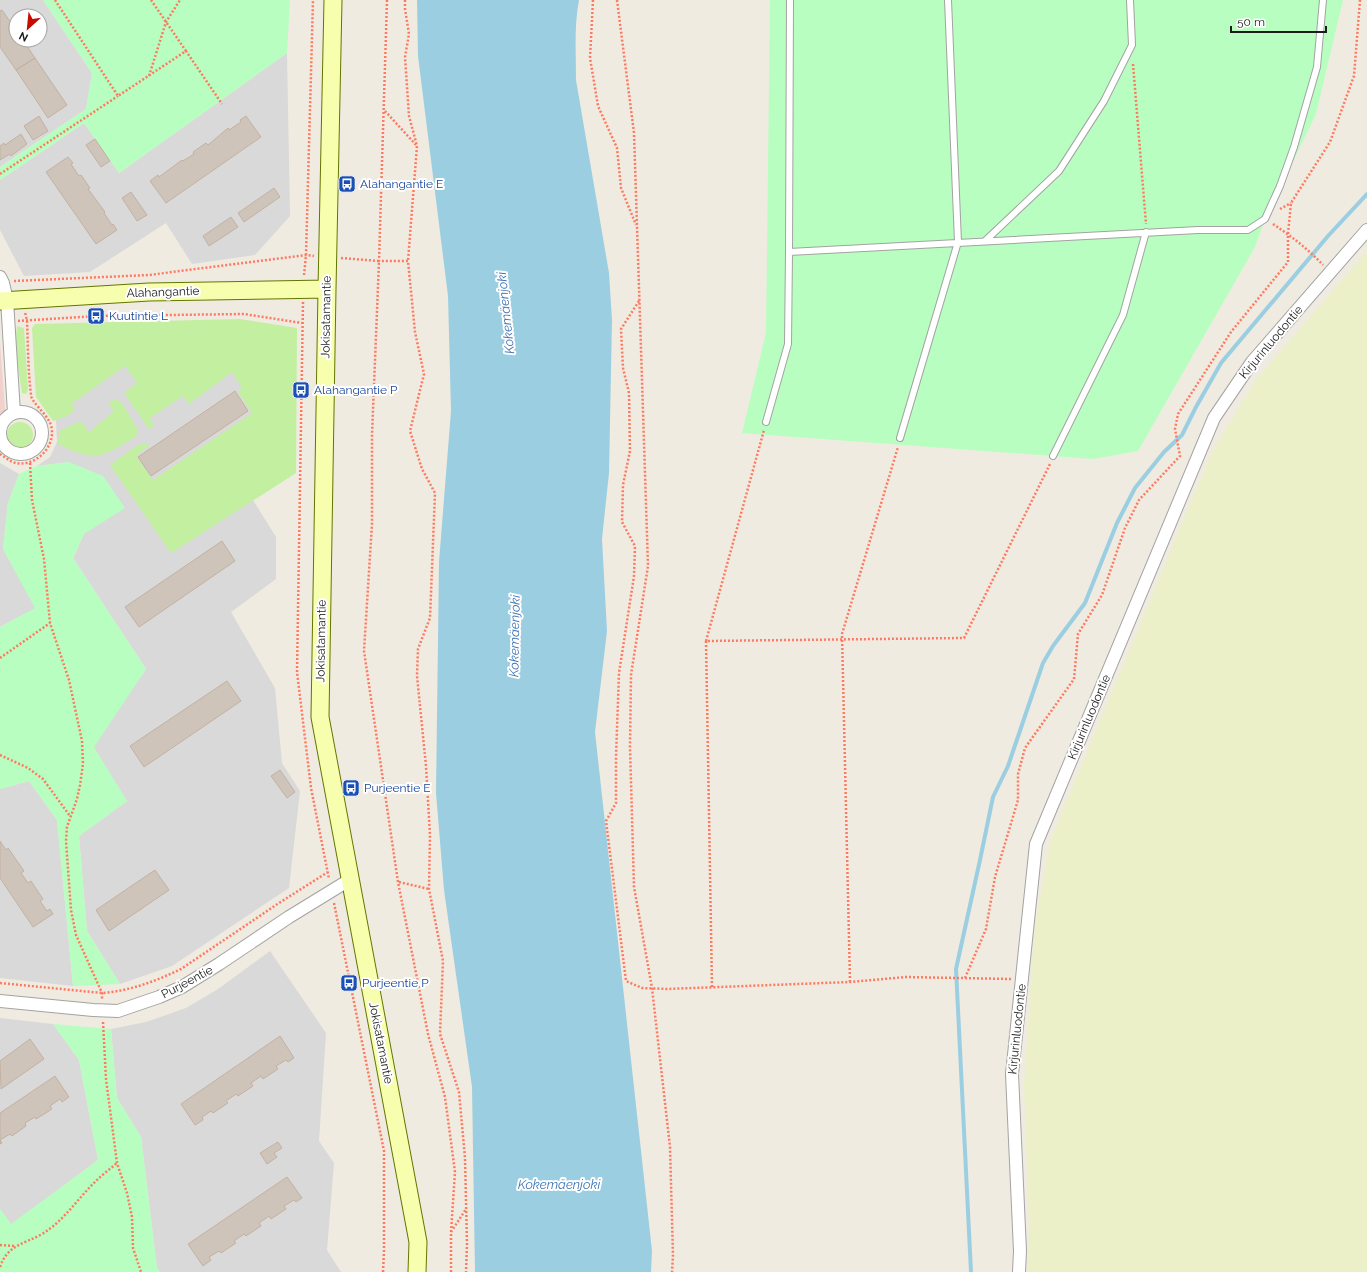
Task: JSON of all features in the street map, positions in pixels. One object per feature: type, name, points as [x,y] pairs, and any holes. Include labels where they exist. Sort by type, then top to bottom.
[{"type":"street","name":"Jokisatamantie","points":[[334,0],[326,289],[320,717],[418,1242],[417,1272]]},
{"type":"street","name":"Kirjurinluodontie","points":[[1019,1272],[1020,1251],[1012,1074],[1036,844],[1214,418],[1252,362],[1367,230]]},
{"type":"street","points":[[1,280],[8,321],[14,413]]},
{"type":"street","name":"Alahangantie","points":[[4,301],[149,292],[326,289]]},
{"type":"street","name":"Purjeentie","points":[[0,1000],[118,1011],[159,997],[182,987],[351,879]]},
{"type":"lane","points":[[766,422],[788,344],[790,0]]},
{"type":"lane","points":[[900,438],[958,242],[948,0]]},
{"type":"lane","points":[[985,241],[1059,171],[1104,101],[1132,45],[1130,0]]},
{"type":"lane","points":[[789,252],[1146,232],[1248,230],[1265,218],[1280,186],[1294,147],[1317,67],[1323,0]]},
{"type":"lane","points":[[1053,456],[1123,315],[1146,232]]},
{"type":"path","points":[[55,0],[118,96]]},
{"type":"path","points":[[151,0],[222,104]]},
{"type":"path","points":[[149,76],[166,22],[180,0]]},
{"type":"path","points":[[387,0],[385,111],[372,435],[372,524],[364,651],[398,882],[428,1034],[446,1096],[455,1172],[451,1232],[451,1272]]},
{"type":"path","points":[[405,0],[409,34],[405,57],[409,116],[417,146],[408,261],[415,332],[424,374],[410,431],[422,470],[435,493],[430,618],[418,649],[417,676],[426,766],[430,835],[429,889],[443,961],[440,1034],[459,1092],[465,1158],[467,1244],[466,1272]]},
{"type":"path","points":[[593,0],[590,58],[598,106],[617,148],[621,188],[637,228]]},
{"type":"path","points":[[617,0],[634,133],[648,566],[631,675],[630,747],[634,887],[652,988],[670,1147],[673,1256],[672,1272]]},
{"type":"path","points":[[965,978],[986,929],[995,877],[1018,800],[1018,774],[1025,748],[1074,679],[1078,634],[1102,595],[1125,528],[1139,500],[1180,456],[1175,429],[1178,414],[1231,332],[1288,262],[1288,234],[1291,203],[1330,142],[1354,76],[1360,0]]},
{"type":"path","points":[[1132,45],[1146,232]]},
{"type":"path","points":[[0,174],[186,51]]},
{"type":"path","points":[[385,111],[417,146]]},
{"type":"path","points":[[1265,218],[1313,254],[1330,273]]},
{"type":"path","points":[[1,280],[18,281],[149,275],[306,255]]},
{"type":"path","points":[[327,256],[379,261],[408,261]]},
{"type":"path","points":[[640,300],[621,329],[623,368],[629,393],[630,451],[623,486],[622,522],[634,546],[634,576],[619,673],[616,803],[606,821],[626,981],[642,988],[667,989],[850,982],[906,977],[1022,980]]},
{"type":"path","points":[[8,321],[96,316],[244,314],[302,323]]},
{"type":"path","points":[[0,454],[15,463],[30,463],[42,456],[49,446],[52,436],[51,425],[45,414],[31,397],[27,321]]},
{"type":"path","points":[[712,987],[706,641],[766,422]]},
{"type":"path","points":[[850,982],[842,634],[900,438]]},
{"type":"path","points":[[706,641],[964,638],[1053,456]]},
{"type":"path","points":[[30,463],[32,500],[44,559],[50,623],[69,680],[82,741],[83,764],[80,785],[67,827],[66,841],[71,910],[76,936],[102,993],[106,1079],[117,1163],[127,1193],[132,1217],[133,1248],[141,1272]]},
{"type":"path","points":[[0,658],[50,623]]},
{"type":"path","points":[[0,755],[28,768],[43,779],[70,817]]},
{"type":"path","points":[[0,983],[102,993],[136,988],[181,969],[328,872]]},
{"type":"path","points":[[398,882],[429,889]]},
{"type":"path","points":[[0,1267],[2,1261],[14,1246],[43,1233],[62,1218],[95,1181],[117,1163]]},
{"type":"path","points":[[451,1232],[466,1209]]},
{"type":"path","points":[[0,1245],[14,1246]]},
{"type":"shaded area","points":[[0,0],[43,0],[92,73],[86,109],[0,167]]},
{"type":"shaded area","points":[[287,53],[290,216],[255,255],[192,264],[166,223],[90,272],[24,276],[0,230],[0,180],[84,123],[119,173]]},
{"type":"shaded area","points":[[0,342],[5,409],[0,425]]},
{"type":"shaded area","points":[[115,348],[283,383],[233,468],[276,537],[276,579],[231,612],[275,688],[282,763],[300,791],[289,888],[172,966],[120,984],[87,931],[79,836],[127,801],[93,747],[146,669],[73,558],[84,534],[69,462],[37,466],[50,457],[57,442],[56,421],[42,401]]},
{"type":"shaded area","points":[[0,463],[19,474],[8,503],[3,549],[36,608],[0,627]]},
{"type":"shaded area","points":[[29,781],[57,820],[73,986],[0,978],[0,789]]},
{"type":"shaded area","points":[[270,951],[326,1033],[319,1141],[334,1163],[327,1250],[341,1272],[160,1272],[157,1268],[141,1137],[117,1098],[111,1029],[146,1022],[186,1008],[218,989]]},
{"type":"shaded area","points":[[0,1018],[53,1024],[79,1060],[98,1160],[11,1225],[0,1209]]},
{"type":"green space","points":[[43,0],[290,0],[287,53],[119,173],[84,123],[0,180],[0,167],[86,109],[92,73]]},
{"type":"green space","points":[[770,0],[1343,0],[1316,114],[1265,219],[1255,247],[1138,451],[1093,459],[742,433],[766,333]]},
{"type":"green space","points":[[1367,251],[1367,1272],[1028,1272],[1029,1225],[1024,1086],[1034,933],[1050,841],[1211,454],[1255,381]]},
{"type":"green space","points":[[240,319],[297,328],[296,473],[171,553],[110,465],[136,446],[145,443],[149,446],[136,456],[153,480],[252,413],[238,392],[242,388],[232,372],[189,404],[183,396],[150,418],[154,426],[149,429],[124,393],[137,383],[125,366],[71,404],[75,409],[67,416],[53,421],[36,397],[32,328],[35,324]]},
{"type":"green space","points":[[17,326],[24,328],[28,390],[26,394],[22,393],[18,368],[16,351]]},
{"type":"green space","points":[[116,399],[122,403],[138,430],[136,436],[110,451],[94,456],[82,454],[58,444],[59,431],[81,421],[89,432],[114,411],[108,403]]},
{"type":"green space","points":[[20,422],[29,426],[33,435],[29,444],[20,448],[11,444],[7,435],[11,426]]},
{"type":"green space","points":[[69,462],[103,476],[125,508],[84,534],[73,558],[146,669],[94,747],[127,801],[79,836],[87,931],[120,984],[73,986],[57,820],[29,781],[0,789],[0,627],[35,608],[3,549],[8,503],[19,474],[37,466]]},
{"type":"green space","points":[[53,1024],[111,1029],[117,1098],[141,1137],[157,1268],[160,1272],[0,1272],[0,1209],[11,1224],[98,1160],[79,1060]]},
{"type":"water","name":"Kokemäenjoki","points":[[417,0],[579,0],[576,30],[576,80],[609,273],[612,320],[609,473],[602,539],[607,631],[595,732],[652,1251],[651,1272],[475,1272],[472,1087],[444,890],[436,793],[439,562],[451,411],[448,296],[418,56]]},
{"type":"building","points":[[2,10],[8,19],[8,48],[28,48],[35,58],[16,70],[0,47],[0,11]]},
{"type":"building","points":[[35,58],[67,105],[48,118],[16,70]]},
{"type":"building","points":[[39,116],[48,131],[33,140],[24,126]]},
{"type":"building","points":[[246,116],[261,137],[166,203],[150,181],[158,175],[159,177],[182,160],[183,161],[194,154],[193,152],[206,143],[208,145],[228,128],[229,130],[241,122],[240,120]]},
{"type":"building","points":[[21,134],[27,144],[11,156],[10,154],[0,160],[0,146],[4,143],[5,145]]},
{"type":"building","points":[[95,139],[110,161],[101,167],[86,145]]},
{"type":"building","points":[[68,157],[73,163],[71,164],[79,176],[81,175],[90,188],[88,189],[117,230],[96,244],[46,172]]},
{"type":"building","points":[[274,188],[280,197],[244,222],[238,213]]},
{"type":"building","points":[[131,192],[147,215],[137,221],[122,198]]},
{"type":"building","points":[[231,217],[238,227],[209,246],[203,236]]},
{"type":"building","points":[[235,391],[248,411],[151,476],[138,457]]},
{"type":"building","points":[[222,541],[235,561],[139,627],[125,607]]},
{"type":"building","points":[[227,681],[241,701],[144,767],[130,746]]},
{"type":"building","points":[[280,770],[295,792],[287,798],[271,776]]},
{"type":"building","points":[[0,841],[6,850],[8,848],[24,871],[21,873],[28,883],[31,881],[43,899],[40,901],[47,911],[50,909],[53,914],[33,927],[0,878]]},
{"type":"building","points":[[155,870],[169,890],[109,931],[96,910]]},
{"type":"building","points":[[280,1036],[294,1058],[288,1062],[286,1060],[276,1066],[278,1069],[263,1079],[261,1076],[251,1083],[253,1086],[238,1096],[236,1094],[226,1101],[228,1103],[213,1113],[211,1111],[202,1117],[203,1120],[195,1125],[181,1104]]},
{"type":"building","points":[[30,1039],[44,1059],[1,1089],[0,1061]]},
{"type":"building","points":[[55,1076],[69,1097],[62,1102],[60,1099],[50,1106],[52,1109],[36,1119],[35,1117],[25,1123],[26,1126],[12,1136],[10,1134],[0,1140],[0,1113]]},
{"type":"building","points":[[278,1142],[282,1148],[274,1153],[277,1157],[267,1164],[260,1153]]},
{"type":"building","points":[[287,1177],[302,1198],[296,1202],[294,1200],[284,1206],[286,1209],[271,1219],[269,1216],[259,1223],[261,1226],[246,1236],[244,1234],[234,1241],[236,1243],[221,1253],[219,1251],[209,1257],[211,1260],[203,1266],[188,1244]]},
{"type":"waterway","points":[[971,1272],[956,969],[993,797],[1008,766],[1043,663],[1053,646],[1085,603],[1117,523],[1135,488],[1164,452],[1182,435],[1221,363],[1328,236],[1367,194]]},
{"type":"place","name":"Alahangantie E","points":[[347,184]]},
{"type":"place","name":"Kuutintie L","points":[[96,316]]},
{"type":"place","name":"Alahangantie P","points":[[301,390]]},
{"type":"place","name":"Purjeentie E","points":[[351,788]]},
{"type":"place","name":"Purjeentie P","points":[[349,983]]}]
